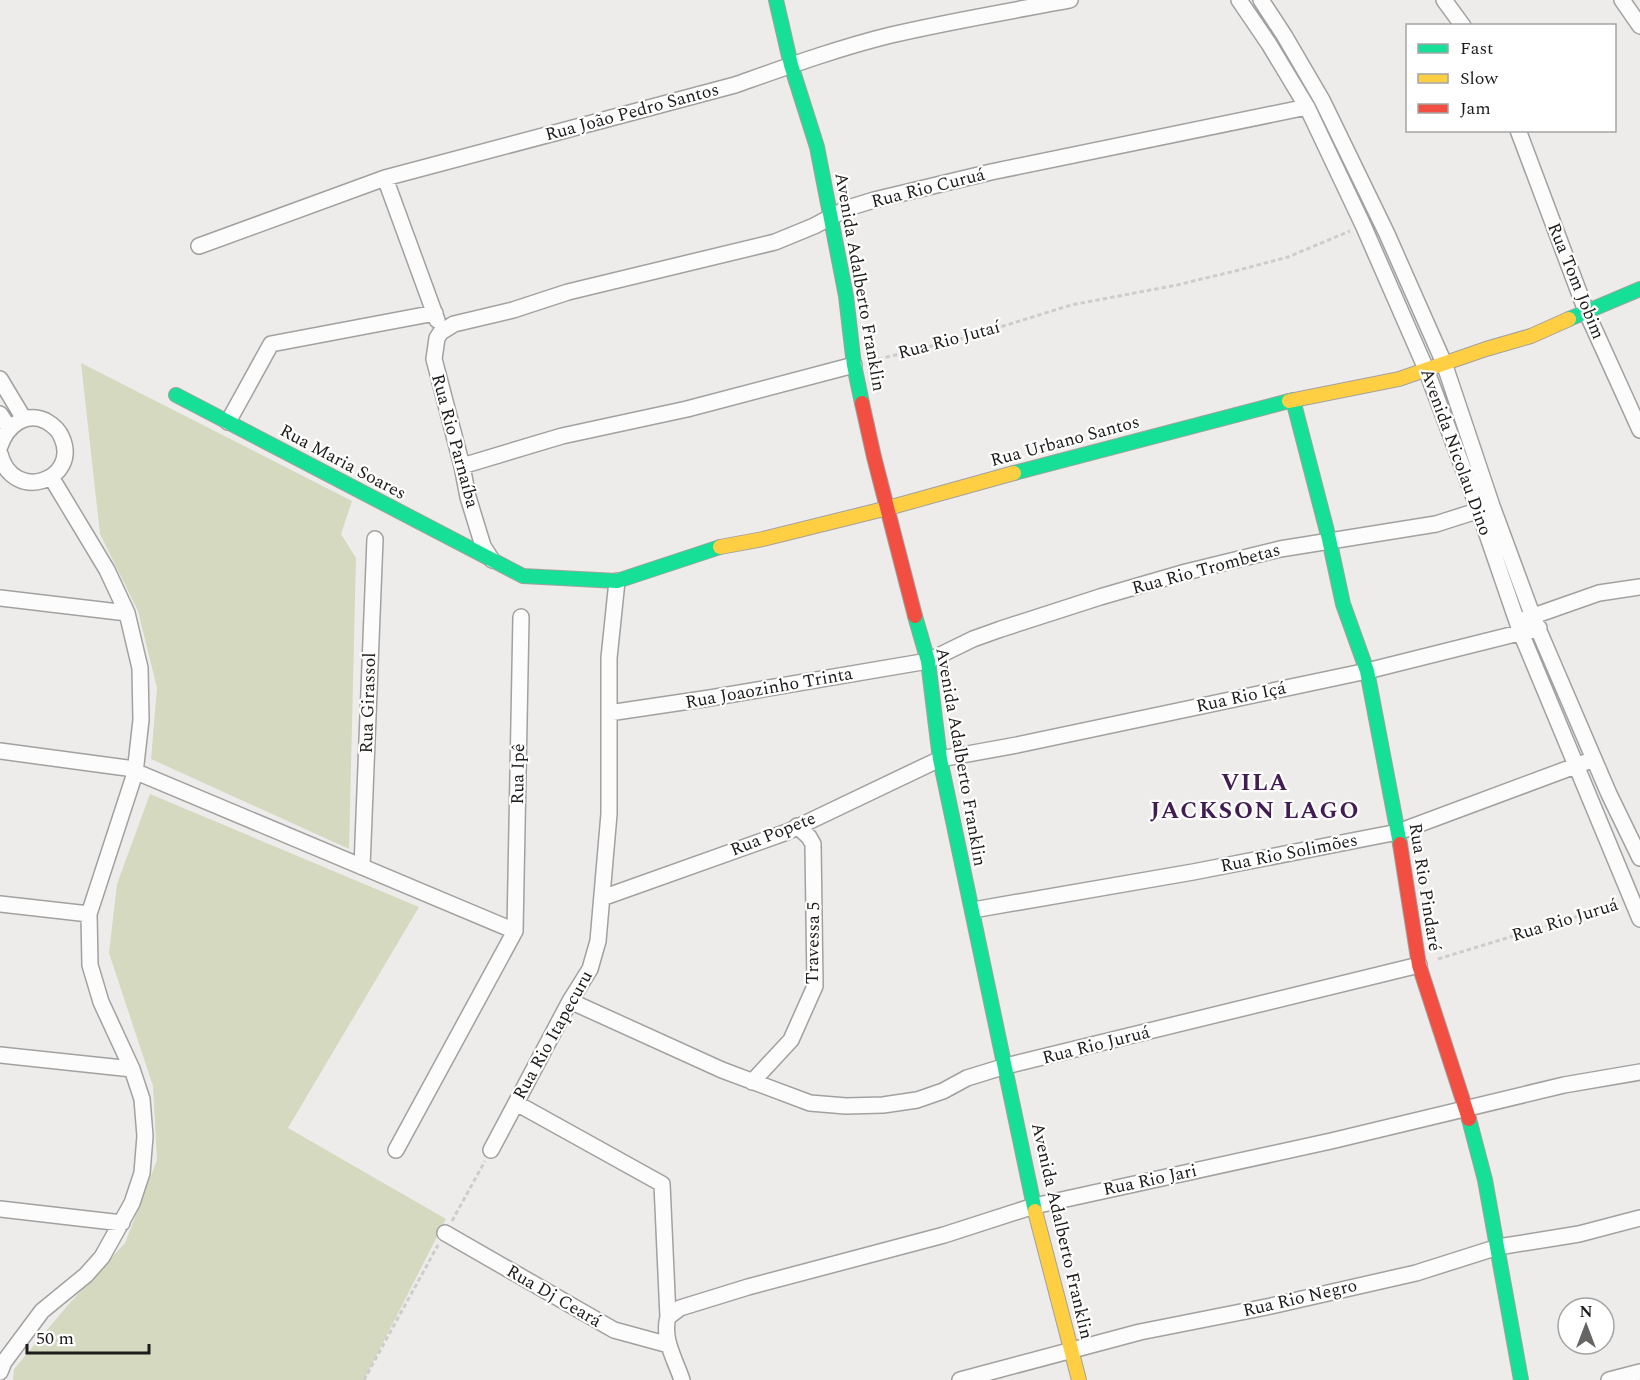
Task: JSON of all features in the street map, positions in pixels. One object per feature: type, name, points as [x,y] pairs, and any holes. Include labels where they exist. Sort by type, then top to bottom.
[{"type":"street","name":"Avenida Adalberto Franklin","points":[[776,0],[791,65],[817,147],[846,296],[854,365],[874,458],[906,586],[928,661],[940,759],[1034,1206],[1079,1380]]},
{"type":"street","name":"Rua João Pedro Santos","points":[[200,246],[385,178],[735,85],[791,65],[889,36],[955,21],[1070,0]]},
{"type":"street","name":"Avenida Nicolau Dino","points":[[1239,0],[1307,107],[1363,225],[1609,794],[1640,855]]},
{"type":"street","name":"Avenida Nicolau Dino","points":[[1261,0],[1322,100],[1387,234],[1444,363],[1518,627],[1640,919]]},
{"type":"street","points":[[1444,0],[1462,24]]},
{"type":"street","points":[[1622,0],[1640,26]]},
{"type":"street","name":"Rua Rio Curuá","points":[[447,328],[568,292],[775,242],[848,208],[874,200],[1307,107]]},
{"type":"street","name":"Rua Tom Jobim","points":[[1519,132],[1586,311],[1640,430]]},
{"type":"street","points":[[385,178],[435,313],[447,328]]},
{"type":"street","name":"Rua Urbano Santos","points":[[493,562],[523,576],[617,581],[707,550],[763,539],[888,508],[1089,452],[1293,400],[1399,379],[1531,336],[1640,290]]},
{"type":"street","points":[[228,422],[272,344],[435,313]]},
{"type":"street","name":"Rua Rio Parnaíba","points":[[447,328],[436,338],[434,359],[468,497],[483,546],[493,562]]},
{"type":"street","points":[[462,466],[562,436],[687,409],[854,365]]},
{"type":"street","points":[[0,379],[24,419]]},
{"type":"street","name":"Rua Maria Soares","points":[[176,395],[493,562]]},
{"type":"street","name":"Rua Rio Pindaré","points":[[1293,400],[1329,539],[1343,604],[1367,671],[1398,832],[1419,965],[1466,1108],[1485,1180],[1521,1380]]},
{"type":"street","points":[[0,414],[9,428]]},
{"type":"street","points":[[0,446],[9,428],[24,419],[40,419],[55,427],[60,433],[65,449],[57,472],[41,482],[30,483],[10,474],[3,465],[0,454]]},
{"type":"street","points":[[1,1365],[42,1311],[86,1275],[102,1257],[132,1203],[142,1173],[145,1136],[142,1099],[132,1069],[101,1002],[90,965],[88,914],[135,773],[141,720],[140,668],[128,613],[107,570],[51,477]]},
{"type":"street","name":"Rua Rio Trombetas","points":[[928,661],[982,636],[1100,597],[1186,572],[1329,539],[1436,524],[1485,508]]},
{"type":"street","name":"Rua Girassol","points":[[362,867],[375,538]]},
{"type":"street","name":"Rua Rio Itapecuru","points":[[491,1150],[570,1001],[590,969],[598,941],[609,814],[609,658],[617,581]]},
{"type":"street","name":"Rua Rio Içá","points":[[940,759],[1017,745],[1367,671],[1536,622],[1599,592],[1640,587]]},
{"type":"street","points":[[0,598],[128,613]]},
{"type":"street","name":"Rua Ipê","points":[[515,931],[521,617]]},
{"type":"street","name":"Rua Joaozinho Trinta","points":[[609,713],[928,661]]},
{"type":"street","points":[[0,751],[127,768],[515,931],[396,1150]]},
{"type":"street","name":"Rua Rio Solimões","points":[[973,910],[1193,872],[1398,832],[1594,758]]},
{"type":"street","name":"Rua Popete","points":[[602,898],[787,832],[940,759]]},
{"type":"street","name":"Travessa 5","points":[[752,1082],[791,1040],[815,986],[813,844],[797,826]]},
{"type":"street","points":[[1617,863],[1640,855]]},
{"type":"street","points":[[0,904],[88,914]]},
{"type":"street","name":"Rua Rio Juruá","points":[[570,1001],[752,1082],[810,1103],[846,1106],[883,1105],[917,1100],[968,1078],[1006,1066],[1419,965]]},
{"type":"street","points":[[0,1055],[132,1069]]},
{"type":"street","name":"Rua Rio Jari","points":[[668,1317],[680,1308],[944,1235],[1034,1206],[1286,1151],[1564,1085],[1640,1072]]},
{"type":"street","points":[[516,1103],[662,1184],[668,1317],[666,1330],[682,1380]]},
{"type":"street","points":[[0,1209],[122,1223]]},
{"type":"street","name":"Rua Rio Negro","points":[[960,1380],[1140,1332],[1271,1306],[1416,1273],[1498,1247],[1579,1234],[1640,1218]]},
{"type":"street","name":"Rua Dj Ceará","points":[[445,1233],[614,1330],[669,1345]]},
{"type":"street","points":[[1609,1380],[1640,1372]]},
{"type":"path","name":"Rua Rio Jutaí","points":[[854,365],[968,336],[1071,305],[1177,285],[1245,268],[1288,256],[1363,225]]},
{"type":"path","name":"Rua Rio Juruá","points":[[1419,965],[1632,899]]},
{"type":"path","points":[[363,1380],[491,1150]]},
{"type":"green space","points":[[81,363],[352,501],[341,534],[356,558],[349,849],[151,759],[157,688],[138,611],[100,534]]},
{"type":"green space","points":[[150,794],[419,907],[288,1128],[446,1219],[364,1380],[13,1380],[14,1369],[125,1243],[157,1160],[153,1086],[109,953],[117,884]]},
{"type":"traffic: fast","points":[[776,0],[791,65],[817,147],[846,296],[854,365],[862,403]]},
{"type":"traffic: fast","points":[[1569,319],[1640,289]]},
{"type":"traffic: fast","points":[[176,395],[523,576],[617,581],[720,547]]},
{"type":"traffic: fast","points":[[1293,400],[1329,539],[1343,604],[1367,671],[1400,844]]},
{"type":"traffic: fast","points":[[1014,473],[1289,401]]},
{"type":"traffic: fast","points":[[915,616],[928,661],[940,759],[1035,1211]]},
{"type":"traffic: fast","points":[[1469,1119],[1485,1180],[1521,1380]]},
{"type":"traffic: slow","points":[[1289,401],[1399,379],[1531,336],[1569,319]]},
{"type":"traffic: slow","points":[[720,547],[763,539],[888,508],[1014,473]]},
{"type":"traffic: slow","points":[[1035,1211],[1079,1380]]},
{"type":"traffic: jam","points":[[862,403],[915,616]]},
{"type":"traffic: jam","points":[[1400,844],[1419,965],[1469,1119]]},
{"type":"district","name":"VILA JACKSON LAGO","points":[[1255,797]]}]
